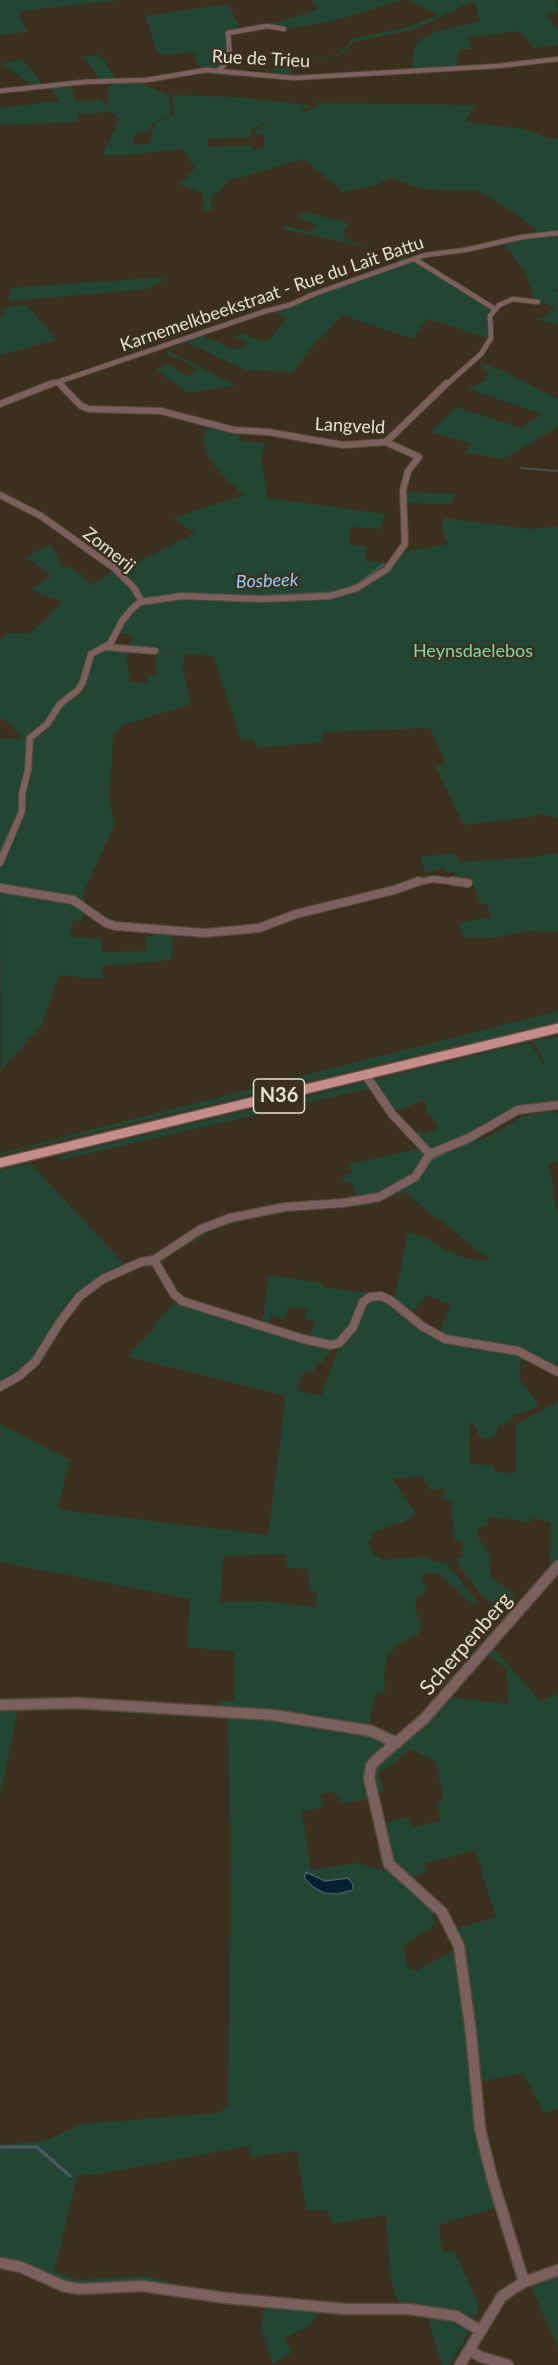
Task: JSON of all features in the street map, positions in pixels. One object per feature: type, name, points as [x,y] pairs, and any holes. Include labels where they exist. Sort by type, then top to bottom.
[{"type":"main road","name":"N36","points":[[0,1163],[558,1028]]},
{"type":"street","points":[[219,70],[230,59],[228,33],[267,26],[284,29]]},
{"type":"street","name":"Rue de Trieu","points":[[0,91],[84,82],[147,80],[199,71],[219,70],[236,74],[294,78],[498,66],[558,59]]},
{"type":"street","name":"Karnemelkbeekstraat - Rue du Lait Battu","points":[[0,404],[58,382],[266,311],[290,305],[331,288],[430,254],[465,250],[516,238],[558,233]]},
{"type":"street","points":[[416,260],[495,309]]},
{"type":"street","points":[[387,442],[483,351],[491,338],[489,317],[502,302],[513,299],[538,302]]},
{"type":"street","name":"Langveld","points":[[58,382],[80,405],[88,409],[161,411],[229,429],[268,432],[343,445],[387,442],[420,457],[408,471],[403,490],[405,544],[393,562],[372,579],[351,591],[330,596],[255,599],[182,596],[142,602]]},
{"type":"street","name":"Zomerij","points":[[0,495],[41,516],[114,568],[134,588],[142,602],[124,617],[112,641],[90,654],[83,682],[78,690],[60,704],[46,724],[30,738],[28,770],[22,794],[22,811],[0,862]]},
{"type":"street","points":[[105,647],[155,651]]},
{"type":"street","points":[[0,888],[73,900],[106,923],[115,926],[205,933],[259,928],[289,916],[394,890],[422,880],[468,883]]},
{"type":"street","points":[[365,1074],[392,1114],[430,1154]]},
{"type":"street","points":[[0,1387],[19,1376],[39,1358],[60,1322],[88,1288],[122,1269],[154,1260],[201,1229],[230,1218],[285,1207],[343,1203],[379,1197],[415,1177],[430,1154],[470,1138],[518,1110],[558,1105]]},
{"type":"street","points":[[154,1260],[174,1294],[182,1301],[303,1339],[331,1345],[339,1343],[353,1327],[363,1302],[370,1297],[381,1296],[390,1300],[422,1326],[445,1339],[518,1351],[558,1372]]},
{"type":"street","name":"Scherpenberg","points":[[524,2282],[495,2188],[480,2129],[471,2033],[457,1940],[448,1922],[435,1905],[393,1870],[383,1845],[369,1785],[369,1772],[376,1760],[433,1709],[558,1566]]},
{"type":"street","points":[[0,1705],[77,1703],[273,1715],[371,1731],[397,1743]]},
{"type":"street","points":[[0,2264],[21,2267],[63,2286],[80,2289],[142,2286],[226,2298],[345,2310],[409,2309],[456,2316],[481,2331]]},
{"type":"street","points":[[464,2358],[502,2296],[524,2282],[558,2270]]},
{"type":"street","points":[[464,2358],[481,2357],[508,2365]]},
{"type":"green space","points":[[0,0],[121,0],[19,11],[20,18],[28,32],[0,35]]},
{"type":"green space","points":[[311,0],[403,0],[329,22],[286,29],[271,26],[230,31],[229,57],[218,69],[201,70],[193,52],[159,55],[145,16],[228,4],[240,29],[272,24],[318,9]]},
{"type":"green space","points":[[409,0],[556,0],[558,12],[545,14],[558,30],[558,45],[534,48],[519,31],[469,37],[472,49],[459,49],[459,55],[456,56],[458,67],[412,70],[413,53],[417,42],[435,32],[480,21],[474,1],[415,29],[354,42],[338,56],[290,59],[292,78],[272,76],[276,60],[337,55],[354,38],[406,28],[438,15]]},
{"type":"green space","points":[[100,55],[117,80],[146,79],[164,75],[160,70],[167,75],[146,80],[102,81],[83,57]]},
{"type":"green space","points":[[22,59],[45,87],[35,88],[3,64]]},
{"type":"green space","points":[[113,82],[138,82],[168,95],[171,115],[153,122],[148,132],[135,133],[132,145],[149,144],[155,122],[174,115],[172,95],[237,97],[314,106],[301,110],[302,112],[314,109],[317,103],[475,105],[465,122],[524,129],[552,140],[558,138],[558,289],[551,292],[558,291],[558,325],[536,319],[543,318],[555,307],[541,302],[515,299],[535,299],[525,272],[503,243],[475,251],[436,255],[422,260],[492,309],[488,315],[489,338],[427,319],[413,339],[342,315],[311,348],[293,372],[246,370],[184,341],[201,335],[235,350],[249,343],[235,337],[242,334],[267,342],[287,319],[272,312],[297,304],[369,272],[405,262],[388,254],[390,253],[411,259],[435,251],[466,247],[538,231],[509,209],[478,191],[422,189],[392,178],[374,186],[343,192],[304,159],[227,181],[220,192],[211,195],[211,210],[204,211],[203,194],[180,184],[195,168],[182,149],[103,155],[119,119],[111,112],[78,114],[78,122],[0,125],[0,108],[59,101],[51,88],[71,85],[75,101],[100,100],[107,107],[109,87]],"holes":[[[276,117],[254,131],[257,134],[264,134],[264,148],[253,149],[252,145],[208,147],[208,139],[251,137],[251,130]]]},
{"type":"green space","points":[[305,212],[348,223],[343,234],[345,239],[373,248],[282,229],[286,226],[310,232],[316,224],[297,218]]},
{"type":"green space","points":[[169,277],[147,289],[9,301],[10,288]]},
{"type":"green space","points":[[27,305],[57,340],[0,355],[0,318],[8,307]]},
{"type":"green space","points":[[165,349],[235,385],[189,393],[156,370],[168,364],[186,376],[198,371],[181,359],[169,356]]},
{"type":"green space","points":[[476,361],[505,372],[558,399],[558,427],[503,459],[464,452],[473,444],[431,432],[456,407],[521,428],[542,414],[468,389],[486,380],[483,377],[490,374]]},
{"type":"green space","points":[[208,425],[239,432],[239,441],[265,443],[261,461],[268,498],[385,514],[381,529],[352,527],[348,544],[367,547],[365,561],[390,563],[353,588],[339,592],[142,600],[120,571],[195,533],[173,518],[244,495],[225,478],[207,456],[203,439]]},
{"type":"green space","points":[[405,492],[456,494],[452,504],[404,503]]},
{"type":"green space","name":"Heynsdaelebos","points":[[444,518],[531,529],[558,526],[558,818],[537,813],[537,816],[463,825],[436,767],[446,764],[430,728],[322,732],[323,742],[258,748],[253,739],[241,740],[213,656],[128,649],[132,635],[117,632],[123,620],[142,604],[181,598],[219,600],[343,594],[392,565],[403,552],[448,544],[441,529]]},
{"type":"green space","points":[[51,544],[63,569],[70,566],[92,586],[114,570],[130,586],[138,600],[110,641],[92,650],[82,683],[50,718],[31,734],[21,809],[0,857],[0,739],[20,739],[20,737],[11,724],[0,718],[0,641],[6,633],[31,633],[63,602],[31,590],[51,576],[26,557]]},
{"type":"green space","points":[[103,648],[126,650],[130,683],[147,682],[146,676],[156,675],[155,652],[184,654],[183,669],[191,704],[123,725],[113,734],[110,798],[114,826],[83,894],[85,903],[112,920],[126,924],[233,930],[269,923],[254,928],[214,932],[134,928],[107,921],[82,902],[0,887],[0,868],[4,853],[23,813],[30,765],[30,741],[51,721],[61,704],[81,687],[91,655]]},
{"type":"green space","points":[[454,853],[459,862],[526,858],[558,853],[558,932],[526,931],[500,937],[464,938],[459,923],[491,917],[487,904],[481,904],[470,877],[456,879],[454,872],[447,873],[444,867],[426,873],[420,857]]},
{"type":"green space","points":[[0,890],[71,901],[84,911],[84,914],[83,921],[73,920],[70,937],[101,939],[102,952],[146,951],[146,936],[152,936],[153,932],[236,933],[368,899],[289,920],[261,931],[223,935],[173,934],[171,960],[102,966],[103,979],[59,975],[41,1026],[1,1071]]},
{"type":"green space","points":[[558,1011],[558,1022],[0,1155],[0,1153]]},
{"type":"green space","points":[[558,1036],[558,1101],[523,1107],[443,1148],[448,1152],[476,1138],[481,1141],[523,1116],[548,1112],[558,1113],[558,1162],[549,1163],[556,1210],[558,1210],[558,1371],[540,1359],[439,1335],[450,1304],[426,1295],[410,1315],[394,1301],[408,1232],[426,1238],[447,1251],[467,1259],[491,1261],[404,1192],[370,1205],[289,1212],[244,1220],[211,1230],[191,1244],[187,1241],[213,1225],[264,1212],[350,1202],[348,1198],[356,1196],[352,1183],[345,1183],[342,1175],[352,1173],[349,1164],[419,1149],[412,1134],[419,1130],[425,1134],[438,1128],[437,1123],[427,1112],[424,1100],[394,1112],[373,1080],[530,1042],[543,1065],[545,1064],[533,1041]]},
{"type":"green space","points":[[365,1082],[371,1088],[60,1160],[58,1156]]},
{"type":"green space","points":[[30,1163],[125,1265],[99,1277],[76,1293],[64,1308],[30,1365],[0,1386],[0,1170]]},
{"type":"green space","points":[[269,1275],[322,1283],[322,1287],[377,1294],[372,1295],[342,1339],[327,1343],[308,1339],[315,1321],[304,1319],[307,1309],[288,1307],[285,1318],[271,1315],[269,1328],[262,1326]]},
{"type":"green space","points":[[377,1300],[385,1301],[427,1333],[452,1345],[521,1355],[519,1379],[540,1406],[513,1416],[509,1422],[500,1425],[494,1437],[486,1439],[480,1437],[473,1423],[469,1423],[470,1464],[491,1465],[495,1468],[495,1472],[516,1473],[516,1424],[558,1402],[558,1573],[555,1576],[549,1568],[551,1522],[531,1518],[531,1522],[488,1517],[487,1525],[478,1528],[476,1533],[490,1557],[489,1566],[493,1579],[513,1593],[514,1598],[510,1607],[506,1608],[484,1599],[459,1566],[456,1558],[463,1557],[462,1541],[455,1541],[451,1501],[445,1501],[443,1488],[431,1490],[421,1476],[392,1479],[416,1514],[404,1522],[376,1531],[368,1543],[375,1556],[384,1560],[425,1556],[433,1561],[446,1563],[477,1602],[474,1605],[438,1573],[423,1574],[422,1582],[426,1587],[424,1594],[417,1597],[415,1609],[422,1626],[418,1634],[396,1646],[387,1658],[384,1673],[385,1691],[383,1694],[376,1692],[369,1724],[402,1736],[446,1697],[508,1704],[507,1669],[488,1654],[493,1648],[540,1701],[558,1694],[558,2109],[544,2113],[523,2073],[479,2082],[467,1972],[458,1928],[496,1917],[475,1850],[424,1864],[427,1871],[418,1875],[413,1881],[431,1898],[434,1925],[403,1946],[408,1967],[411,1970],[417,1970],[457,1949],[472,2086],[497,2207],[439,2225],[442,2252],[454,2251],[479,2305],[463,2343],[450,2365],[442,2365],[425,2309],[399,2306],[391,2279],[386,2215],[333,2224],[327,2210],[306,2210],[297,2151],[251,2157],[248,2146],[94,2175],[78,2174],[54,2272],[78,2280],[145,2276],[171,2283],[168,2286],[81,2287],[0,2261],[0,2145],[44,2141],[82,2124],[218,2113],[228,2107],[231,1869],[228,1719],[45,1708],[18,1709],[0,1796],[0,1707],[218,1710],[219,1701],[234,1701],[234,1651],[187,1647],[190,1599],[0,1562],[0,1424],[70,1460],[58,1506],[61,1510],[268,1535],[286,1396],[128,1355],[154,1329],[155,1323],[175,1303],[264,1331],[329,1348],[331,1350],[324,1361],[316,1364],[313,1372],[304,1371],[297,1390],[321,1396],[338,1350],[335,1349],[351,1337],[368,1303]],"holes":[[[286,1554],[287,1568],[308,1569],[310,1591],[317,1591],[316,1607],[263,1601],[220,1602],[224,1556]],[[410,1749],[436,1761],[443,1798],[437,1803],[440,1821],[411,1827],[408,1817],[383,1825],[386,1842],[377,1845],[384,1871],[358,1863],[311,1870],[302,1811],[323,1808],[320,1794],[334,1792],[343,1803],[370,1799],[376,1793],[383,1792],[379,1772],[392,1765]],[[308,1873],[318,1879],[332,1881],[353,1890],[338,1894],[324,1893]]]},
{"type":"green space","points":[[558,2272],[558,2347],[530,2285]]},
{"type":"green space","points":[[264,2305],[323,2309],[308,2327],[285,2337],[291,2353],[273,2364],[261,2330]]},
{"type":"water","points":[[306,1872],[325,1881],[348,1878],[353,1884],[353,1890],[338,1894],[324,1893],[304,1878]]},
{"type":"waterway","name":"Bosbeek","points":[[521,468],[558,471]]},
{"type":"waterway","name":"Bosbeek","points":[[352,587],[384,564]]},
{"type":"waterway","name":"Bosbeek","points":[[254,596],[335,592]]},
{"type":"waterway","points":[[89,653],[99,647]]},
{"type":"waterway","points":[[26,737],[37,729]]},
{"type":"waterway","points":[[26,740],[26,752]]},
{"type":"waterway","points":[[0,852],[13,824]]},
{"type":"waterway","points":[[420,1176],[431,1160],[451,1149]]},
{"type":"waterway","points":[[390,1195],[411,1183]]},
{"type":"waterway","points":[[347,1206],[377,1201]]},
{"type":"waterway","points":[[39,1362],[45,1355]]},
{"type":"waterway","points":[[0,2147],[37,2147],[70,2176]]}]
